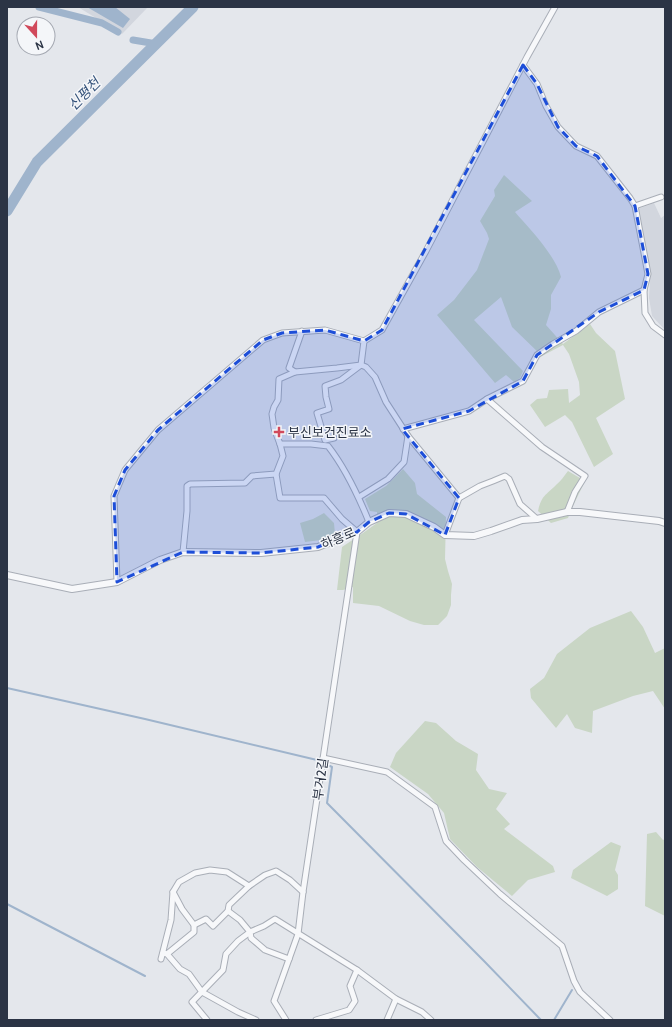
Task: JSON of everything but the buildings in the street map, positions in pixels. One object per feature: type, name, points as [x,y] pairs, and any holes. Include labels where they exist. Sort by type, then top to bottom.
[{"type":"street","points":[[118,582],[114,496],[125,470],[158,430],[263,340],[282,333],[325,330],[364,341],[382,330],[426,251],[555,7]]},
{"type":"street","points":[[524,65],[537,84],[546,106],[558,127],[576,146],[597,156],[635,206],[648,274],[644,290],[645,313],[653,326],[665,335]]},
{"type":"street","points":[[635,206],[661,197]]},
{"type":"street","points":[[403,429],[469,411],[487,399],[523,381],[537,355],[576,330],[599,312],[644,290]]},
{"type":"street","points":[[295,372],[289,368],[302,331]]},
{"type":"street","points":[[334,438],[325,440],[317,413],[330,409],[326,397],[325,386],[341,380],[361,365],[364,341]]},
{"type":"street","points":[[357,532],[342,519],[324,498],[280,498],[276,474],[283,456],[274,428],[272,414],[278,400],[279,379],[295,372],[361,365],[366,367],[375,377],[386,402],[403,429],[459,498]]},
{"type":"street","points":[[487,399],[542,448],[585,476],[575,492],[567,512]]},
{"type":"street","points":[[359,497],[388,479],[404,462],[408,436]]},
{"type":"street","points":[[280,444],[310,444],[328,446],[359,497],[369,522]]},
{"type":"street","points":[[183,552],[187,511],[187,486],[190,484],[245,483],[252,476],[276,474]]},
{"type":"street","points":[[537,519],[520,504],[509,479],[504,476],[493,482],[480,486],[459,498],[445,535],[474,536],[522,520],[537,519],[567,512],[580,512],[659,521],[665,524]]},
{"type":"street","name":"하흥로","points":[[7,575],[72,589],[118,582],[160,560],[183,552],[261,553],[318,547],[357,532],[369,522],[389,513],[406,514],[434,527],[445,535]]},
{"type":"street","name":"부거2길","points":[[286,1020],[274,1001],[298,934],[357,532]]},
{"type":"street","points":[[323,758],[387,772],[435,807],[446,841],[500,894],[562,946],[574,981],[580,992],[610,1020]]},
{"type":"street","points":[[165,954],[174,892],[179,882],[192,874],[210,870],[227,872],[249,886]]},
{"type":"street","points":[[194,925],[206,919],[213,926],[228,911],[229,905],[249,886],[265,875],[276,870],[303,892]]},
{"type":"street","points":[[161,959],[165,954],[194,932],[194,925],[182,909],[174,892]]},
{"type":"street","points":[[228,911],[240,920],[250,932],[251,938],[266,950],[289,959]]},
{"type":"street","points":[[207,1020],[192,1002],[224,970],[226,954],[238,940],[250,932],[264,926],[275,918],[357,970],[396,999],[422,1012],[431,1020]]},
{"type":"street","points":[[165,954],[180,969],[189,974],[202,992],[256,1020]]},
{"type":"street","points":[[316,1020],[349,1010],[356,1001],[350,986],[357,970]]},
{"type":"street","points":[[387,1020],[396,999]]},
{"type":"highlighted area","points":[[523,65],[537,84],[558,127],[576,146],[597,156],[635,206],[648,274],[644,290],[599,312],[537,355],[523,381],[469,411],[402,429],[459,498],[445,535],[406,514],[389,513],[369,522],[357,532],[318,547],[261,553],[183,552],[117,582],[114,496],[125,470],[158,430],[263,340],[282,333],[325,330],[364,341],[382,330]]},
{"type":"shaded area","points":[[78,7],[148,7],[122,34]]},
{"type":"shaded area","points":[[654,203],[661,218],[665,215],[665,330],[652,316],[649,298],[650,279],[638,209]]},
{"type":"green space","points":[[504,175],[532,201],[515,212],[548,251],[554,260],[561,277],[551,295],[551,309],[546,325],[563,344],[590,324],[596,333],[615,351],[625,399],[596,418],[613,454],[594,467],[572,422],[565,415],[545,427],[530,405],[537,399],[547,398],[549,390],[568,389],[569,403],[580,395],[579,382],[569,354],[563,345],[542,356],[512,327],[501,297],[474,320],[523,371],[520,378],[514,382],[506,375],[495,383],[437,315],[454,300],[477,270],[489,239],[480,221],[495,196],[494,190]]},
{"type":"green space","points":[[403,469],[415,483],[417,494],[446,517],[445,559],[452,584],[451,605],[447,616],[438,625],[424,625],[410,621],[379,606],[353,603],[353,587],[337,590],[342,547],[377,523],[377,512],[370,511],[365,499],[386,486]]},
{"type":"green space","points":[[568,471],[585,481],[568,518],[551,523],[538,511],[539,506],[544,496]]},
{"type":"green space","points":[[324,513],[334,523],[335,534],[321,540],[305,542],[300,523],[313,519]]},
{"type":"green space","points":[[631,611],[643,627],[655,653],[665,648],[665,709],[653,691],[633,696],[593,711],[592,733],[575,728],[567,714],[556,728],[531,698],[530,689],[544,678],[557,654],[590,628]]},
{"type":"green space","points":[[425,721],[436,723],[456,741],[478,754],[476,770],[489,789],[507,793],[496,809],[510,824],[504,829],[553,866],[555,872],[528,880],[512,896],[477,867],[450,839],[444,813],[428,794],[390,767],[396,753]]},
{"type":"green space","points":[[656,832],[663,840],[665,839],[665,916],[645,906],[647,834]]},
{"type":"green space","points":[[611,842],[621,846],[615,870],[618,875],[618,889],[607,896],[571,878],[573,870]]},
{"type":"water","points":[[87,7],[115,7],[130,19],[123,28]]},
{"type":"waterway","points":[[39,7],[102,23],[118,32]]},
{"type":"waterway","name":"신평천","points":[[7,211],[37,162],[193,7]]},
{"type":"waterway","points":[[133,40],[157,44]]},
{"type":"waterway","points":[[7,688],[317,760]]},
{"type":"waterway","points":[[330,766],[332,767],[327,803],[541,1020]]},
{"type":"waterway","points":[[7,904],[145,976]]},
{"type":"waterway","points":[[554,1020],[572,990]]},
{"type":"place","name":"부신보건진료소","points":[[279,432]]}]
